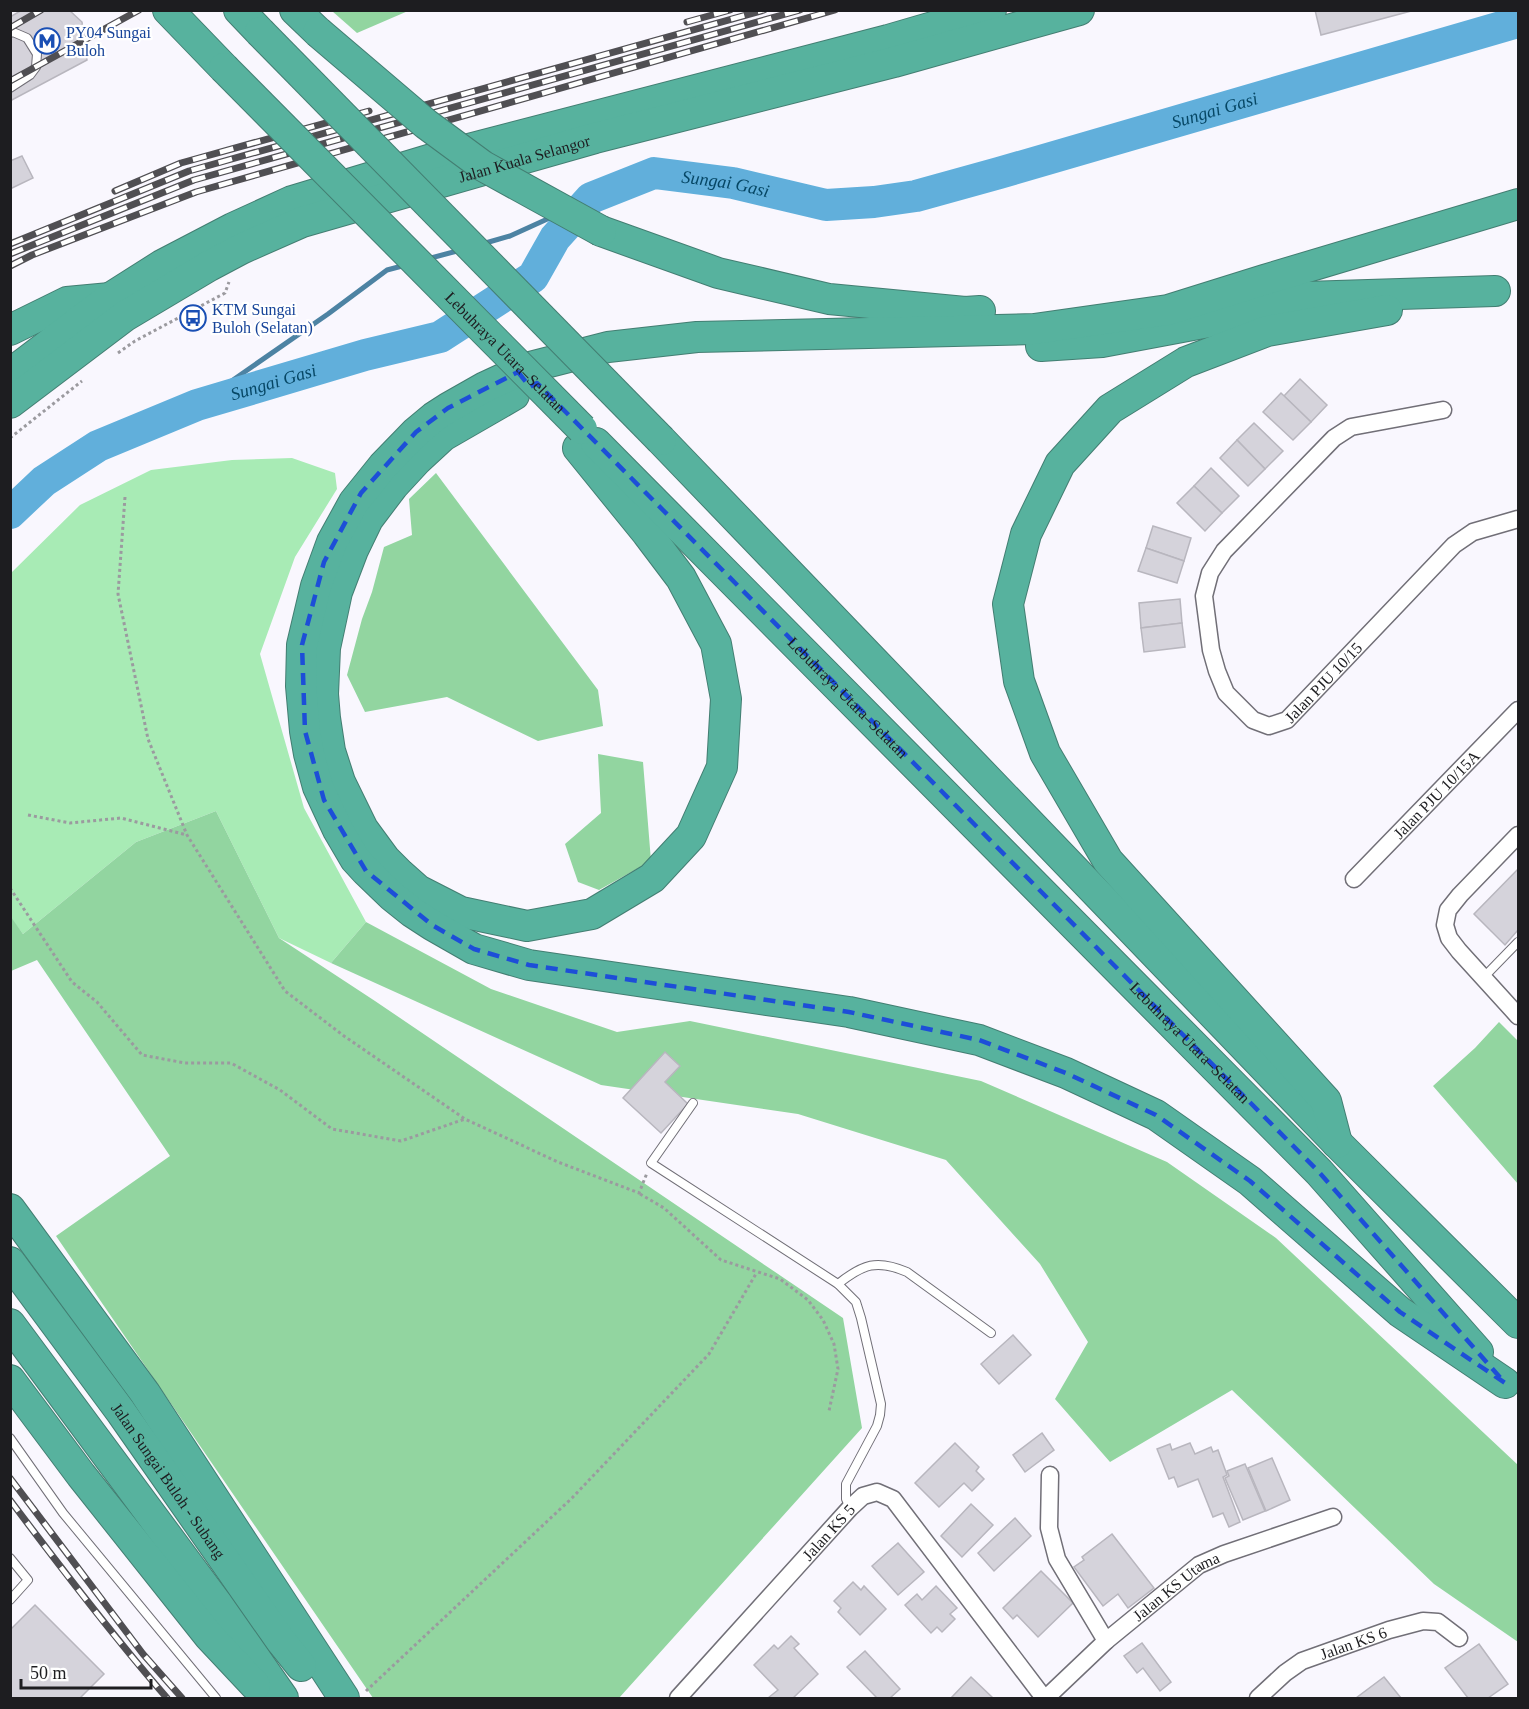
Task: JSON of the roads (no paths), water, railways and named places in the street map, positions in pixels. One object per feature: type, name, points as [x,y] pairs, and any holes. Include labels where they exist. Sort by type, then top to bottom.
[{"type":"highway","name":"Lebuhraya Utara–Selatan","points":[[168,10],[493,339],[580,439],[1319,1172],[1512,1389]]},
{"type":"highway","name":"Lebuhraya Utara–Selatan","points":[[239,10],[661,440],[1337,1143],[1518,1323]]},
{"type":"highway","points":[[295,10],[426,124],[483,166],[601,231],[718,273],[830,299],[965,312],[1091,307],[1264,280]]},
{"type":"highway","name":"Jalan Kuala Selangor","points":[[10,374],[111,298],[162,265],[200,244],[292,201],[438,157],[888,40],[991,10]]},
{"type":"highway","name":"Jalan Kuala Selangor","points":[[10,403],[125,316],[208,266],[302,222],[584,141],[894,63],[1079,10]]},
{"type":"highway","points":[[1512,1389],[1400,1312],[1250,1181],[1156,1115],[1066,1073],[979,1040],[860,1014],[529,966],[474,949],[412,912],[392,896],[355,859],[338,830],[318,787],[305,731],[301,686],[303,645],[316,586],[332,542],[344,518],[361,493],[399,449],[434,417],[485,387],[526,368],[608,347],[697,336],[1034,328],[1168,310],[1518,204]]},
{"type":"highway","points":[[580,439],[681,578],[716,644],[726,699],[722,767],[691,836],[652,878],[592,914],[527,926],[460,912],[418,890],[392,867],[363,829],[340,782],[330,751],[325,718],[324,678],[327,633],[337,592],[352,550],[368,519],[393,486],[431,446],[451,430],[556,373],[626,360],[738,353],[999,348],[1102,342],[1214,321],[1305,297],[1507,290]]},
{"type":"highway","points":[[1337,1143],[1326,1101],[1108,861],[1045,753],[1019,681],[1008,604],[1026,534],[1060,464],[1110,409],[1186,362],[1267,331],[1507,290]]},
{"type":"highway","points":[[10,330],[67,302],[111,298]]},
{"type":"highway","points":[[10,1209],[144,1394],[355,1694]]},
{"type":"highway","name":"Jalan Sungai Buloh - Subang","points":[[10,1262],[121,1412],[281,1641],[327,1698]]},
{"type":"highway","name":"Jalan Sungai Buloh - Subang","points":[[10,1324],[219,1605],[284,1698]]},
{"type":"highway","points":[[10,1380],[81,1475],[209,1636],[268,1698]]},
{"type":"street","name":"Jalan PJU 10/15","points":[[1443,410],[1351,427],[1334,438],[1224,551],[1210,573],[1204,596],[1211,650],[1226,693],[1253,720],[1269,726],[1287,720],[1454,545],[1473,532],[1518,519]]},
{"type":"street","name":"Jalan PJU 10/15A","points":[[1354,879],[1518,710]]},
{"type":"street","points":[[1518,835],[1448,910],[1445,925],[1449,938],[1518,1016]]},
{"type":"street","points":[[1050,1475],[1049,1528],[1057,1559],[1106,1641]]},
{"type":"street","name":"Jalan KS 5","points":[[678,1698],[849,1508],[862,1496],[877,1492],[893,1499],[1045,1698]]},
{"type":"street","name":"Jalan KS Utama","points":[[1045,1698],[1106,1641],[1199,1565],[1224,1554],[1333,1517]]},
{"type":"street","name":"Jalan KS 6","points":[[1258,1698],[1302,1661],[1389,1630],[1424,1621],[1438,1622],[1459,1638]]},
{"type":"lane","points":[[10,33],[13,32],[27,38],[37,54],[36,67],[30,75],[10,88]]},
{"type":"lane","points":[[1483,979],[1518,942]]},
{"type":"lane","points":[[693,1103],[651,1163],[838,1284],[856,1302],[881,1404],[877,1426],[846,1484],[846,1499],[849,1508]]},
{"type":"lane","points":[[838,1284],[852,1273],[866,1267],[883,1264],[894,1266],[908,1272],[991,1333]]},
{"type":"lane","points":[[10,1438],[63,1513],[216,1698]]},
{"type":"lane","points":[[10,1558],[28,1580],[10,1600]]},
{"type":"waterway","name":"Sungai Gasi","points":[[10,513],[44,481],[98,446],[197,405],[365,355],[440,337],[533,277],[555,238],[591,198],[654,173],[733,183],[826,205],[916,196],[1518,22]]},
{"type":"waterway","name":"Sungai Gasi","points":[[576,205],[591,198]]},
{"type":"waterway","points":[[482,244],[510,236],[554,216]]},
{"type":"waterway","points":[[427,259],[461,250]]},
{"type":"waterway","points":[[197,405],[387,270],[406,265]]},
{"type":"railway","points":[[10,28],[41,10]]},
{"type":"railway","points":[[10,81],[139,10]]},
{"type":"railway","points":[[687,22],[730,10]]},
{"type":"railway","points":[[10,244],[189,171],[764,10]]},
{"type":"railway","points":[[10,254],[194,180],[800,10]]},
{"type":"railway","points":[[10,266],[32,255],[196,192],[835,10]]},
{"type":"railway","points":[[115,191],[181,163],[369,111]]},
{"type":"railway","points":[[10,1478],[143,1654],[182,1698]]},
{"type":"railway","points":[[10,1500],[107,1626],[167,1698]]},
{"type":"place","name":"PY04 Sungai Buloh","points":[[47,41]]},
{"type":"place","name":"KTM Sungai Buloh (Selatan)","points":[[193,318]]}]
